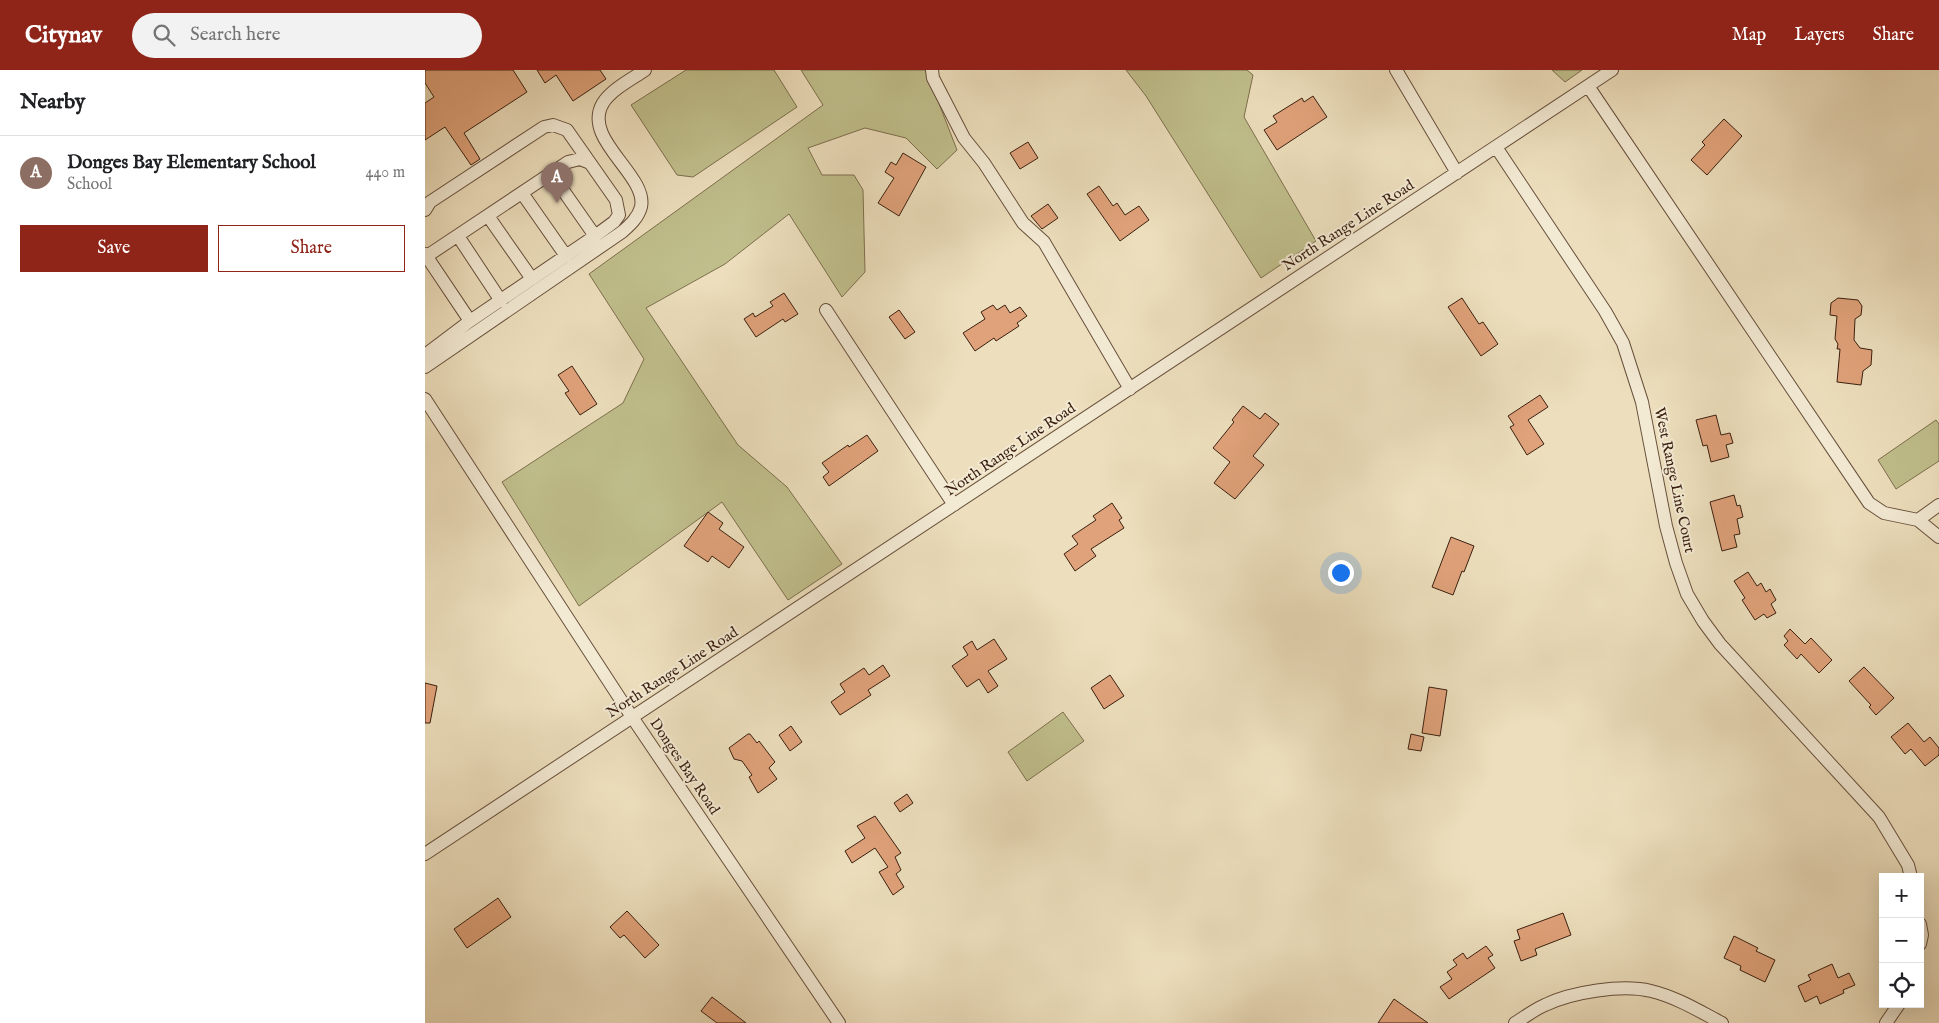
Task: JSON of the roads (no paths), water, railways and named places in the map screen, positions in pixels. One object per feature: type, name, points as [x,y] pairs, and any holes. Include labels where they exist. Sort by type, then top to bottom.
[{"type":"street","points":[[425,367],[623,232],[635,220],[641,206],[639,194],[599,128],[598,117],[602,104],[613,92],[645,70]]},
{"type":"street","points":[[932,70],[933,78],[964,138],[984,163],[1023,223],[1043,242],[1130,389]]},
{"type":"street","points":[[1395,70],[1457,173]]},
{"type":"street","name":"North Range Line Road","points":[[425,854],[1612,70]]},
{"type":"street","points":[[1588,86],[1869,503],[1884,513],[1918,520],[1939,537]]},
{"type":"street","points":[[425,210],[430,202],[543,127],[553,126],[567,130],[616,200],[619,209],[619,215],[614,222],[425,355]]},
{"type":"street","name":"West Range Line Court","points":[[1496,147],[1605,311],[1623,344],[1642,402],[1666,526],[1687,594],[1703,621],[1721,644],[1879,817],[1908,865],[1910,873]]},
{"type":"street","points":[[471,321],[426,255],[458,236],[568,162],[579,159],[590,163]]},
{"type":"street","points":[[551,173],[595,236]]},
{"type":"street","points":[[522,193],[566,256]]},
{"type":"street","points":[[488,216],[532,279]]},
{"type":"street","points":[[458,236],[501,301]]},
{"type":"street","points":[[826,310],[954,505]]},
{"type":"street","name":"Donges Bay Road","points":[[425,400],[632,717],[839,1023]]},
{"type":"street","points":[[1918,520],[1939,505]]},
{"type":"street","points":[[1515,1023],[1545,1005],[1575,994],[1615,989],[1651,991],[1690,1006],[1721,1023]]},
{"type":"street","points":[[1886,1023],[1896,1008]]},
{"type":"place","name":"Donges Bay Elementary School","points":[[557,203]]}]
